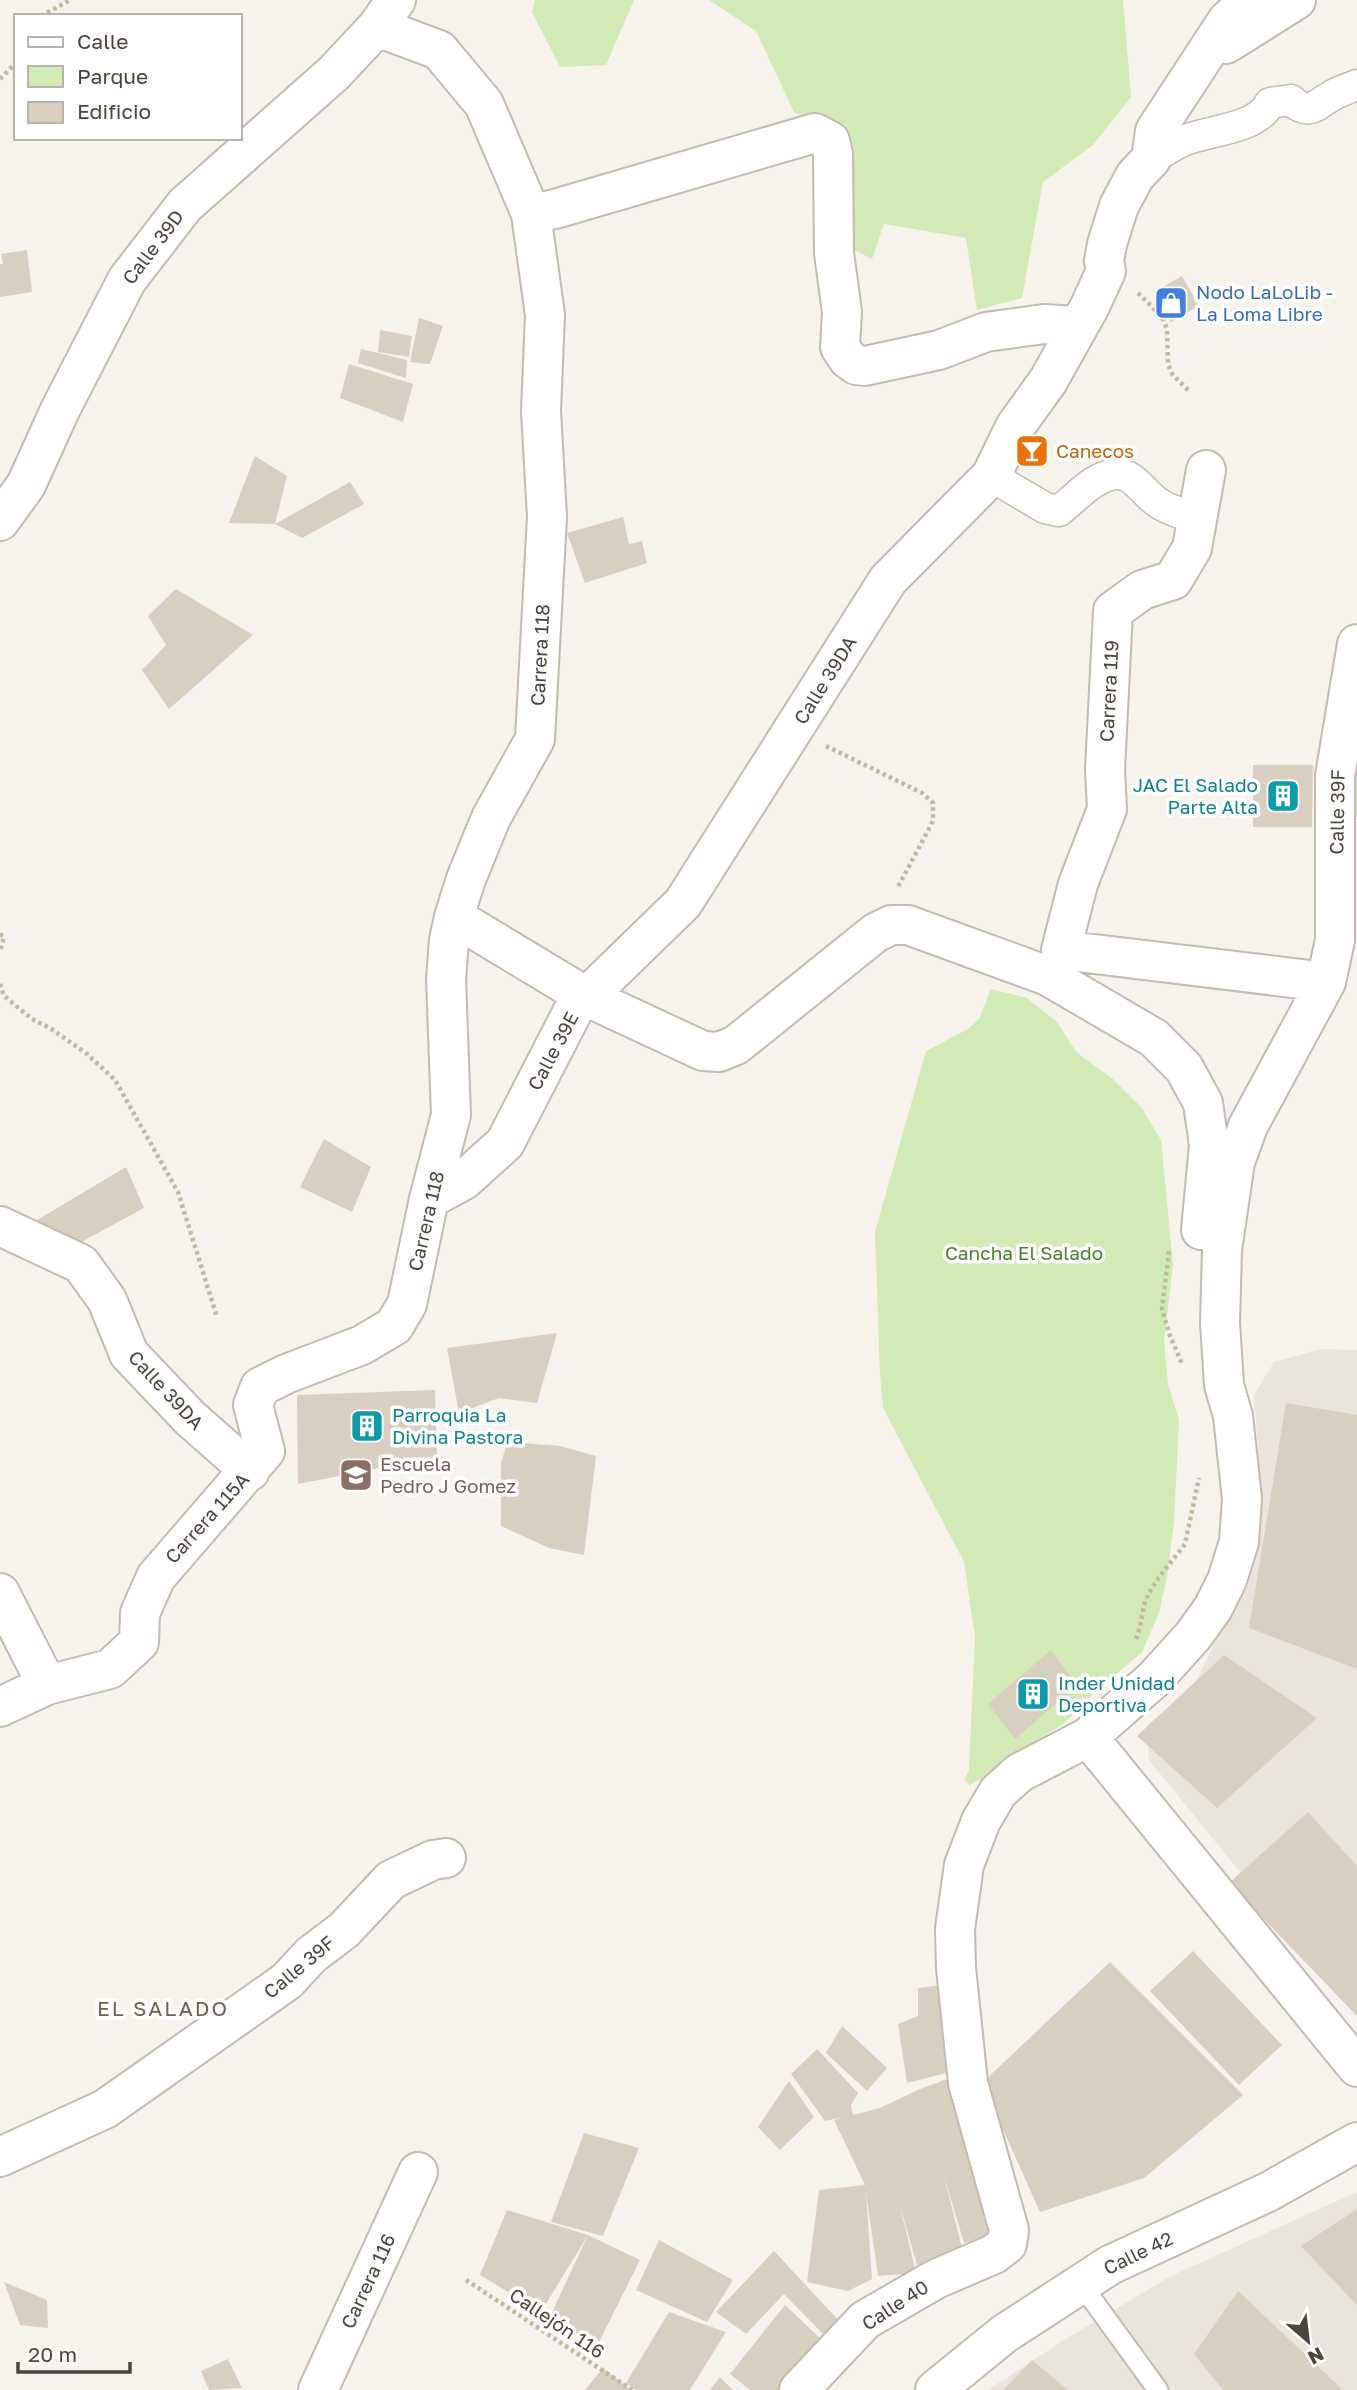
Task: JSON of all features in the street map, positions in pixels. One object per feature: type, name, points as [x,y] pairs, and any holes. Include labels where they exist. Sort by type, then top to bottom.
[{"type":"street","points":[[1151,159],[1155,131],[1227,21],[1250,0]]},
{"type":"street","points":[[1204,58],[1296,0]]},
{"type":"street","name":"Carrera 118","points":[[386,13],[439,50],[484,104],[531,214],[545,315],[541,411],[547,517],[535,739],[491,818],[454,917],[446,979],[451,1115],[429,1199],[407,1304],[394,1326]]},
{"type":"street","name":"Calle 39D","points":[[0,522],[26,485],[60,410],[127,280],[184,205],[334,74],[386,13]]},
{"type":"street","points":[[1151,159],[1182,141],[1207,132],[1235,127],[1259,117],[1266,112],[1270,103],[1290,100],[1300,108],[1308,109],[1335,93],[1357,85]]},
{"type":"street","points":[[531,214],[815,133],[830,141],[834,253],[842,312],[840,347],[856,365],[876,365],[939,350],[986,332],[1044,324],[1077,326]]},
{"type":"street","name":"Calle 39DA","points":[[683,903],[888,580],[991,476],[1015,426],[1048,381],[1089,308],[1106,271],[1104,261],[1107,244],[1119,206],[1135,176],[1151,159]]},
{"type":"street","name":"Carrera 119","points":[[1206,470],[1192,548],[1173,580],[1142,590],[1113,611],[1105,770],[1107,809],[1078,884],[1061,950],[1326,982]]},
{"type":"street","points":[[991,476],[1045,508],[1059,511],[1087,487],[1109,475],[1122,474],[1138,482],[1155,501],[1176,513],[1198,516]]},
{"type":"street","name":"Calle 39F","points":[[1224,1385],[1220,1323],[1222,1251],[1236,1162],[1248,1126],[1326,982],[1335,940],[1335,776],[1357,644]]},
{"type":"street","name":"Calle 39E","points":[[429,1199],[464,1180],[505,1143],[574,1009],[683,903]]},
{"type":"street","points":[[454,917],[585,996],[703,1051],[719,1052],[736,1045],[875,933],[891,925],[908,925],[1048,976],[1154,1038],[1184,1068],[1203,1103],[1209,1145],[1194,1306],[1196,1324],[1224,1385],[1233,1416],[1242,1499],[1239,1542],[1227,1580],[1213,1608],[1193,1636],[1154,1679],[1088,1737],[1357,2067]]},
{"type":"street","name":"Calle 39DA","points":[[0,1226],[81,1264],[107,1300],[129,1354],[190,1418],[250,1471]]},
{"type":"street","name":"Carrera 115A","points":[[0,1707],[47,1685],[110,1669],[139,1642],[140,1613],[156,1577],[265,1451],[253,1405],[260,1387],[286,1374],[362,1345],[394,1326]]},
{"type":"street","points":[[0,1592],[47,1685]]},
{"type":"street","name":"Calle 40","points":[[799,2390],[865,2320],[936,2279],[994,2254],[1007,2244],[1009,2230],[968,2083],[956,1968],[955,1929],[964,1865],[981,1821],[998,1792],[1019,1773],[1088,1737]]},
{"type":"street","name":"Calle 39F","points":[[4,2150],[105,2109],[287,1981],[311,1955],[344,1930],[391,1880],[433,1860],[446,1858]]},
{"type":"street","name":"Calle 42","points":[[935,2390],[1004,2334],[1111,2265],[1268,2192],[1357,2142]]},
{"type":"street","name":"Carrera 116","points":[[318,2390],[418,2172]]},
{"type":"lane","points":[[1081,2284],[1158,2390]]},
{"type":"path","points":[[45,14],[70,0]]},
{"type":"path","points":[[0,79],[14,65]]},
{"type":"path","points":[[1106,271],[1131,286],[1163,317],[1167,329],[1168,365],[1173,375],[1189,391]]},
{"type":"path","points":[[794,729],[859,764],[922,793],[933,803],[933,821],[890,901],[891,925]]},
{"type":"path","points":[[0,934],[4,937],[0,952]]},
{"type":"path","points":[[0,984],[4,996],[32,1019],[87,1054],[115,1080],[178,1192],[216,1317]]},
{"type":"path","points":[[1171,1242],[1162,1308],[1169,1333],[1188,1376]]},
{"type":"path","points":[[1131,1649],[1142,1626],[1147,1597],[1185,1544],[1200,1472]]},
{"type":"path","name":"Callejón 116","points":[[466,2280],[632,2390]]},
{"type":"shaded area","points":[[1321,1349],[1357,1350],[1357,2003],[1253,1888],[1149,1760],[1147,1725],[1191,1691],[1220,1632],[1248,1533],[1258,1449],[1254,1395],[1274,1362]]},
{"type":"shaded area","points":[[1357,2192],[1357,2390],[988,2390],[1064,2340],[1171,2276]]},
{"type":"green space","points":[[535,0],[634,0],[606,65],[560,67],[532,12]]},
{"type":"green space","points":[[709,0],[1123,0],[1131,97],[1093,145],[1043,182],[1022,298],[977,310],[966,238],[884,224],[872,259],[843,244],[840,136],[794,112],[756,31]]},
{"type":"green space","name":"Cancha El Salado","points":[[991,989],[1027,998],[1057,1022],[1077,1053],[1113,1079],[1142,1108],[1161,1140],[1173,1265],[1164,1341],[1168,1384],[1179,1420],[1174,1521],[1167,1577],[1159,1613],[1142,1652],[1085,1701],[1065,1723],[970,1785],[964,1780],[969,1770],[975,1637],[964,1562],[883,1408],[875,1232],[926,1051],[968,1029],[979,1019]]},
{"type":"building","points":[[27,250],[32,292],[0,297],[0,264],[3,264],[1,254]]},
{"type":"building","points":[[1182,276],[1199,306],[1171,322],[1154,292]]},
{"type":"building","points":[[419,318],[443,326],[430,364],[410,362]]},
{"type":"building","points":[[380,330],[412,336],[409,357],[378,352]]},
{"type":"building","points":[[361,349],[407,360],[406,378],[358,363]]},
{"type":"building","points":[[349,364],[413,384],[403,422],[340,398]]},
{"type":"building","points":[[255,456],[287,476],[275,524],[229,523]]},
{"type":"building","points":[[350,482],[364,504],[302,538],[275,524]]},
{"type":"building","points":[[623,517],[629,544],[642,541],[647,563],[585,583],[567,533]]},
{"type":"building","points":[[176,589],[253,635],[169,709],[142,670],[166,645],[148,616]]},
{"type":"building","points":[[1357,761],[1357,817],[1346,817]]},
{"type":"building","name":"JAC El Salado Parte Alta","points":[[1253,765],[1313,765],[1312,827],[1253,827]]},
{"type":"building","points":[[324,1139],[371,1167],[352,1212],[300,1187]]},
{"type":"building","points":[[126,1167],[144,1208],[74,1246],[27,1226]]},
{"type":"building","points":[[557,1333],[537,1403],[499,1398],[459,1413],[447,1348]]},
{"type":"building","name":"Parroquia La Divina Pastora","points":[[435,1390],[437,1457],[298,1484],[297,1395]]},
{"type":"building","points":[[1286,1403],[1357,1415],[1357,1669],[1249,1628]]},
{"type":"building","points":[[507,1442],[560,1446],[596,1456],[584,1555],[549,1548],[501,1526],[501,1464]]},
{"type":"building","name":"Inder Unidad Deportiva","points":[[1051,1650],[1077,1685],[1015,1739],[988,1704]]},
{"type":"building","points":[[1224,1655],[1317,1718],[1217,1808],[1137,1736]]},
{"type":"building","points":[[1308,1812],[1357,1866],[1357,2016],[1229,1883]]},
{"type":"building","points":[[1193,1951],[1282,2045],[1239,2085],[1150,1991]]},
{"type":"building","points":[[1110,1962],[1243,2095],[1144,2178],[1040,2212],[982,2083]]},
{"type":"building","points":[[950,1984],[958,2070],[907,2083],[898,2024],[918,2016],[918,1988]]},
{"type":"building","points":[[842,2026],[887,2068],[867,2091],[826,2053]]},
{"type":"building","points":[[817,2049],[858,2093],[851,2105],[853,2115],[880,2108],[961,2074],[1000,2233],[964,2243],[944,2176],[962,2248],[917,2265],[900,2206],[916,2273],[878,2276],[866,2193],[872,2279],[848,2291],[807,2282],[819,2190],[865,2185],[834,2120],[843,2117],[825,2121],[791,2074]]},
{"type":"building","points":[[789,2081],[814,2117],[780,2150],[758,2127]]},
{"type":"building","points":[[584,2133],[639,2148],[603,2236],[551,2222]]},
{"type":"building","points":[[1357,2209],[1357,2305],[1301,2246]]},
{"type":"building","points":[[507,2210],[588,2235],[541,2312],[480,2275]]},
{"type":"building","points":[[588,2235],[640,2260],[598,2344],[547,2323]]},
{"type":"building","points":[[659,2240],[733,2280],[707,2322],[636,2290]]},
{"type":"building","points":[[774,2251],[841,2323],[825,2336],[784,2294],[746,2334],[716,2312]]},
{"type":"building","points":[[4,2282],[47,2300],[48,2328],[20,2325]]},
{"type":"building","points":[[1238,2291],[1343,2390],[1223,2390],[1194,2354]]},
{"type":"building","points":[[785,2305],[822,2340],[779,2390],[750,2390],[730,2374]]},
{"type":"building","points":[[669,2312],[726,2332],[690,2390],[636,2390],[626,2383]]},
{"type":"building","points":[[228,2359],[242,2388],[209,2390],[201,2371]]},
{"type":"building","points":[[1032,2360],[1068,2390],[1003,2390]]},
{"type":"building","points":[[603,2368],[631,2390],[585,2390]]},
{"type":"building","points":[[720,2377],[733,2390],[710,2390]]},
{"type":"place","name":"Nodo LaLoLib - La Loma Libre","points":[[1171,303]]},
{"type":"place","name":"Canecos","points":[[1032,451]]},
{"type":"place","name":"JAC El Salado Parte Alta","points":[[1283,796]]},
{"type":"place","name":"Parroquia La Divina Pastora","points":[[367,1426]]},
{"type":"place","name":"Escuela Pedro J Gomez","points":[[356,1475]]},
{"type":"place","name":"Inder Unidad Deportiva","points":[[1033,1694]]},
{"type":"district","name":"EL SALADO","points":[[163,2009]]}]
